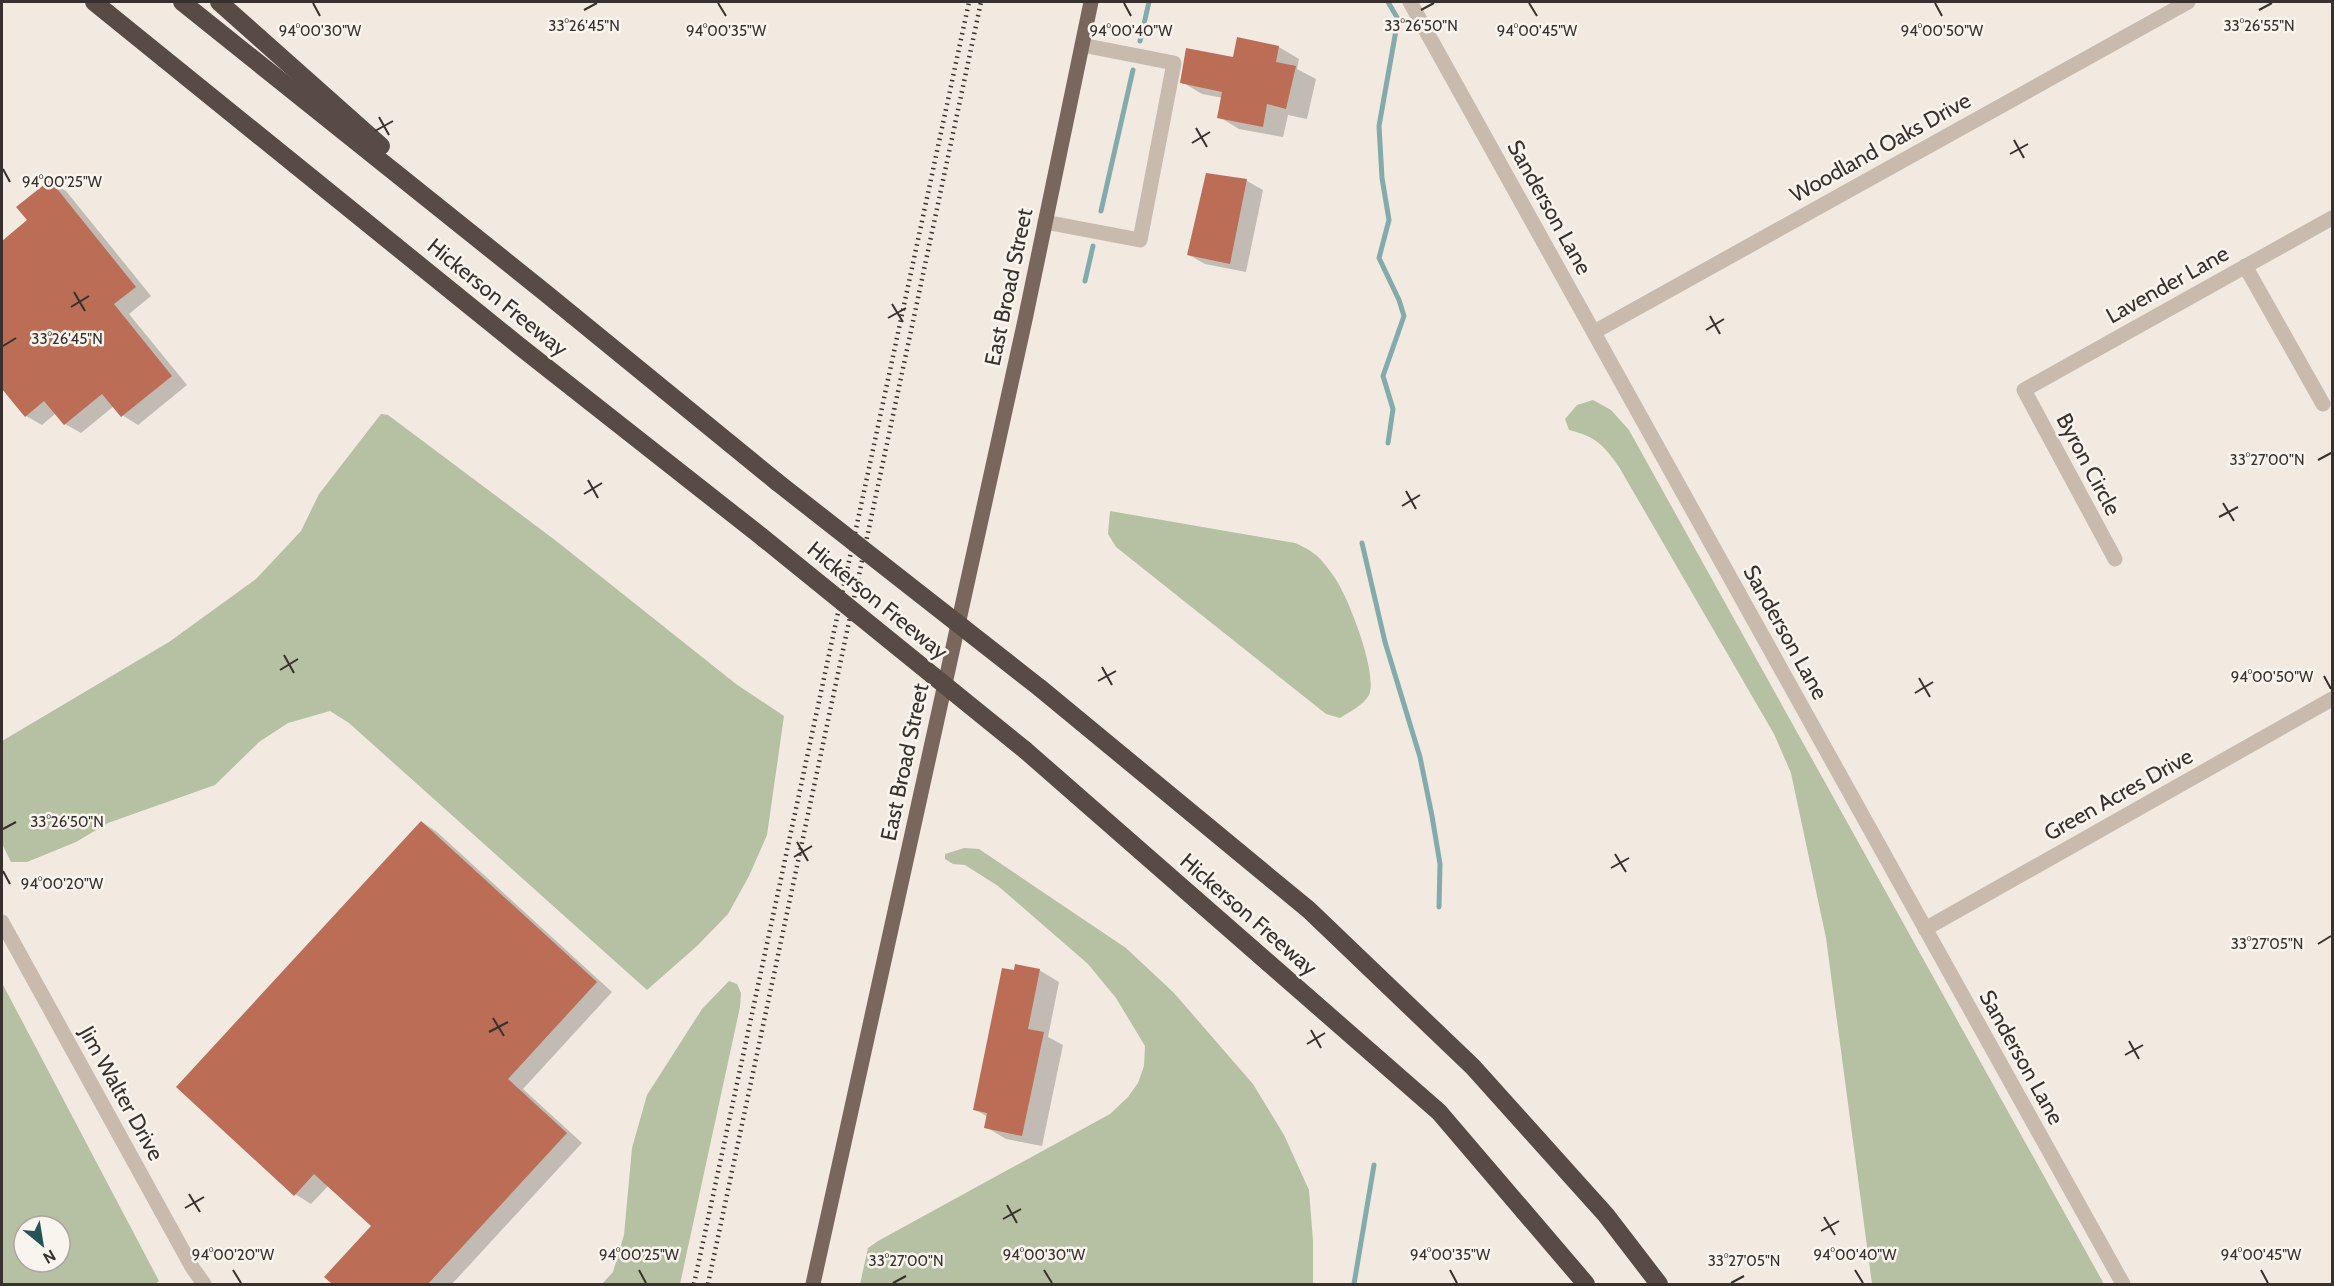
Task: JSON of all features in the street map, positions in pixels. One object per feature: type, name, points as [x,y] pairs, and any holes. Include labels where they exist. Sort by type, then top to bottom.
[{"type":"highway","name":"Hickerson Freeway","points":[[94,2],[1025,750],[1439,1112],[1586,1284]]},
{"type":"highway","name":"Hickerson Freeway","points":[[182,2],[777,482],[1040,688],[1309,910],[1456,1051],[1606,1215],[1659,1284]]},
{"type":"highway","points":[[219,2],[543,291]]},
{"type":"main road","name":"East Broad Street","points":[[813,1284],[1046,222],[1091,2]]},
{"type":"street","name":"Sanderson Lane","points":[[1410,2],[2123,1284]]},
{"type":"street","name":"Woodland Oaks Drive","points":[[1594,332],[2188,2]]},
{"type":"street","points":[[1046,222],[1140,240],[1174,63],[1082,45]]},
{"type":"street","name":"Lavender Lane","points":[[2024,390],[2332,218]]},
{"type":"street","points":[[2245,266],[2323,404]]},
{"type":"street","name":"Byron Circle","points":[[2024,390],[2115,559]]},
{"type":"street","name":"Green Acres Drive","points":[[1925,929],[2332,699]]},
{"type":"street","name":"Jim Walter Drive","points":[[2,922],[192,1267],[204,1284]]},
{"type":"green space","points":[[1593,400],[1611,410],[1629,430],[2104,1284],[1872,1284],[1826,938],[1791,773],[1774,734],[1619,467],[1598,442],[1569,430],[1565,419],[1577,405]]},
{"type":"green space","points":[[381,414],[388,415],[555,540],[736,684],[784,716],[767,835],[749,876],[728,914],[697,946],[647,990],[349,723],[330,711],[288,723],[259,742],[215,785],[108,823],[76,842],[27,862],[11,862],[2,844],[2,741],[169,642],[256,579],[301,531],[319,494]]},
{"type":"green space","points":[[1110,511],[1295,543],[1313,553],[1336,580],[1355,622],[1370,671],[1371,685],[1367,699],[1340,718],[1326,714],[1116,547],[1108,534]]},
{"type":"green space","points":[[964,848],[979,849],[1126,948],[1174,993],[1253,1084],[1284,1135],[1309,1190],[1313,1241],[1313,1284],[860,1284],[868,1248],[1110,1114],[1128,1097],[1138,1083],[1144,1066],[1145,1046],[1116,998],[1088,964],[998,886],[965,865],[953,864],[945,859],[945,854]]},
{"type":"green space","points":[[729,981],[737,984],[741,993],[740,1007],[680,1284],[602,1284],[613,1272],[624,1235],[632,1148],[647,1095],[702,1009]]},
{"type":"green space","points":[[2,983],[159,1281],[155,1284],[2,1284]]},
{"type":"building","points":[[1237,37],[1279,46],[1276,62],[1296,66],[1286,109],[1267,104],[1263,127],[1217,118],[1222,92],[1180,83],[1186,48],[1233,57]]},
{"type":"building","points":[[1206,173],[1247,179],[1230,264],[1187,255]]},
{"type":"building","points":[[50,180],[136,287],[114,304],[172,376],[121,417],[102,394],[64,425],[44,401],[25,417],[2,389],[2,241],[27,220],[16,207]]},
{"type":"building","points":[[421,821],[597,982],[508,1079],[567,1133],[428,1284],[332,1284],[324,1277],[371,1226],[314,1174],[294,1196],[176,1087]]},
{"type":"building","points":[[1015,964],[1040,969],[1028,1029],[1044,1032],[1022,1136],[984,1128],[987,1113],[973,1110],[1002,968],[1014,970]]},
{"type":"waterway","points":[[1140,41],[1149,2]]},
{"type":"waterway","points":[[1388,2],[1398,19],[1379,126],[1382,178],[1389,220],[1379,258],[1404,316],[1383,376],[1393,409],[1388,443]]},
{"type":"waterway","points":[[1101,211],[1133,70]]},
{"type":"waterway","points":[[1085,281],[1093,246]]},
{"type":"waterway","points":[[1362,543],[1385,642],[1420,757],[1440,864],[1439,907]]},
{"type":"waterway","points":[[1354,1284],[1374,1165]]},
{"type":"railway","points":[[694,1284],[969,2]]},
{"type":"railway","points":[[708,1284],[981,2]]}]
